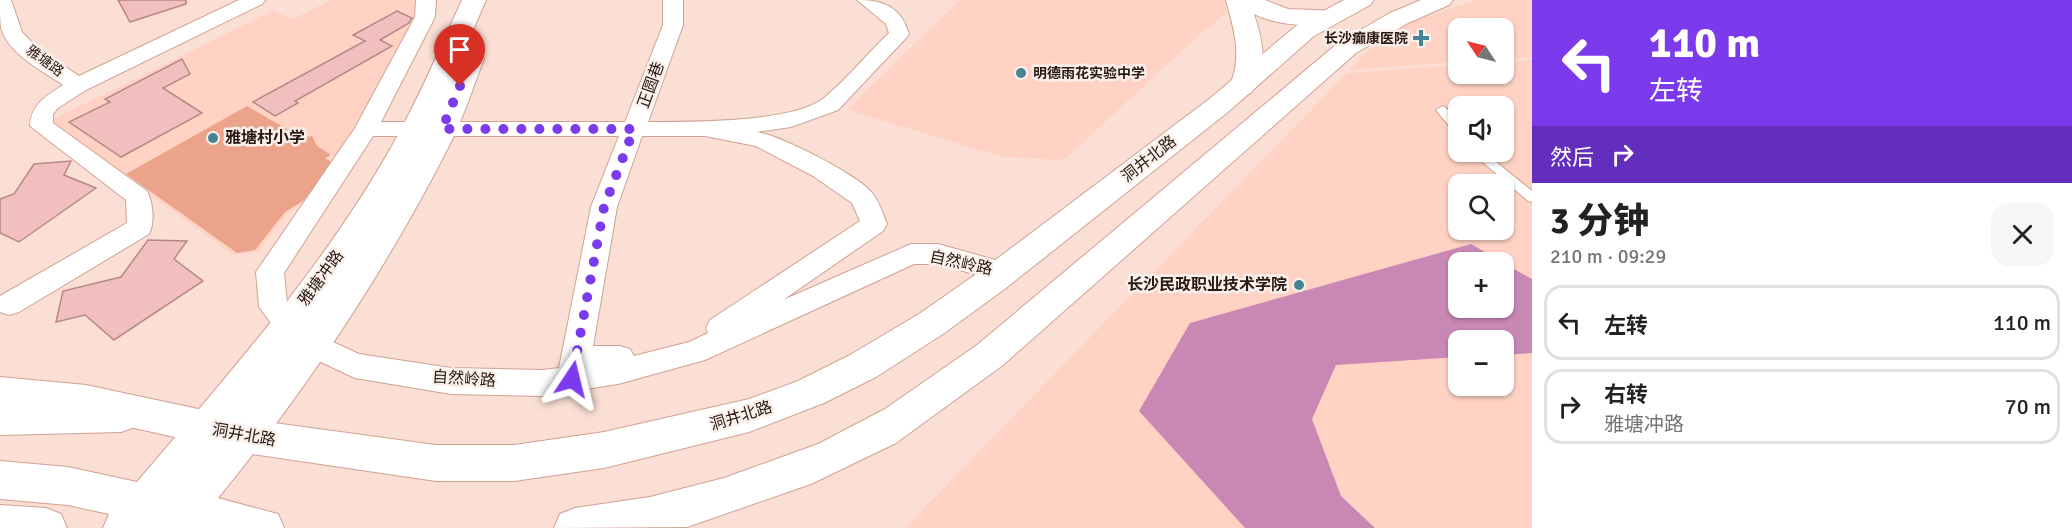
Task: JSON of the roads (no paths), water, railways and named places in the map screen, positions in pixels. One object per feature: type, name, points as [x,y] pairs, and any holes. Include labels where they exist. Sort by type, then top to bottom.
[{"type":"main road","name":"雅塘冲路","points":[[154,517],[206,428],[335,262],[397,163],[428,129],[474,0]]},
{"type":"main road","name":"雅塘冲路","points":[[154,517],[245,436],[363,270],[428,129],[496,0]]},
{"type":"main road","points":[[1238,0],[1251,55],[1248,77],[1242,87]]},
{"type":"main road","points":[[1250,0],[1259,8],[1290,17],[1330,16]]},
{"type":"main road","name":"洞井北路","points":[[0,393],[86,401],[245,436],[436,463],[514,463],[604,450],[749,415],[811,392],[863,366],[931,324],[1003,272],[1242,87],[1305,31],[1362,0]]},
{"type":"main road","points":[[575,528],[600,526],[709,502],[791,473],[867,439],[933,399],[990,355],[1347,48],[1399,18],[1441,0]]},
{"type":"main road","points":[[0,418],[144,414]]},
{"type":"main road","points":[[0,480],[68,486],[154,517],[263,528]]},
{"type":"main road","points":[[0,525],[46,528]]},
{"type":"street","name":"雅塘路","points":[[2,0],[13,34],[30,52],[78,85]]},
{"type":"street","points":[[9,304],[140,227],[138,197],[42,126],[42,114],[50,103],[78,85],[255,0]]},
{"type":"street","name":"自然岭路","points":[[426,0],[425,17],[366,129],[270,272],[273,307],[298,339],[310,345],[355,366],[451,381],[542,383],[574,368],[618,372],[695,352],[911,254],[938,255],[1003,272]]},
{"type":"street","name":"正圆巷","points":[[574,368],[604,207],[673,25],[673,0]]},
{"type":"street","points":[[366,129],[705,129],[783,122],[830,105],[899,34],[895,21],[867,0]]},
{"type":"street","points":[[574,368],[641,359],[696,344],[873,224],[863,198],[822,170],[762,140],[705,129]]},
{"type":"lane","points":[[1442,110],[1448,117]]},
{"type":"lane","points":[[1489,162],[1532,198]]},
{"type":"place","name":"长沙癫康医院","points":[[1421,38]]},
{"type":"place","name":"明德雨花实验中学","points":[[1021,73]]},
{"type":"place","name":"雅塘村小学","points":[[213,138]]},
{"type":"place","name":"长沙民政职业技术学院","points":[[1299,285]]}]
